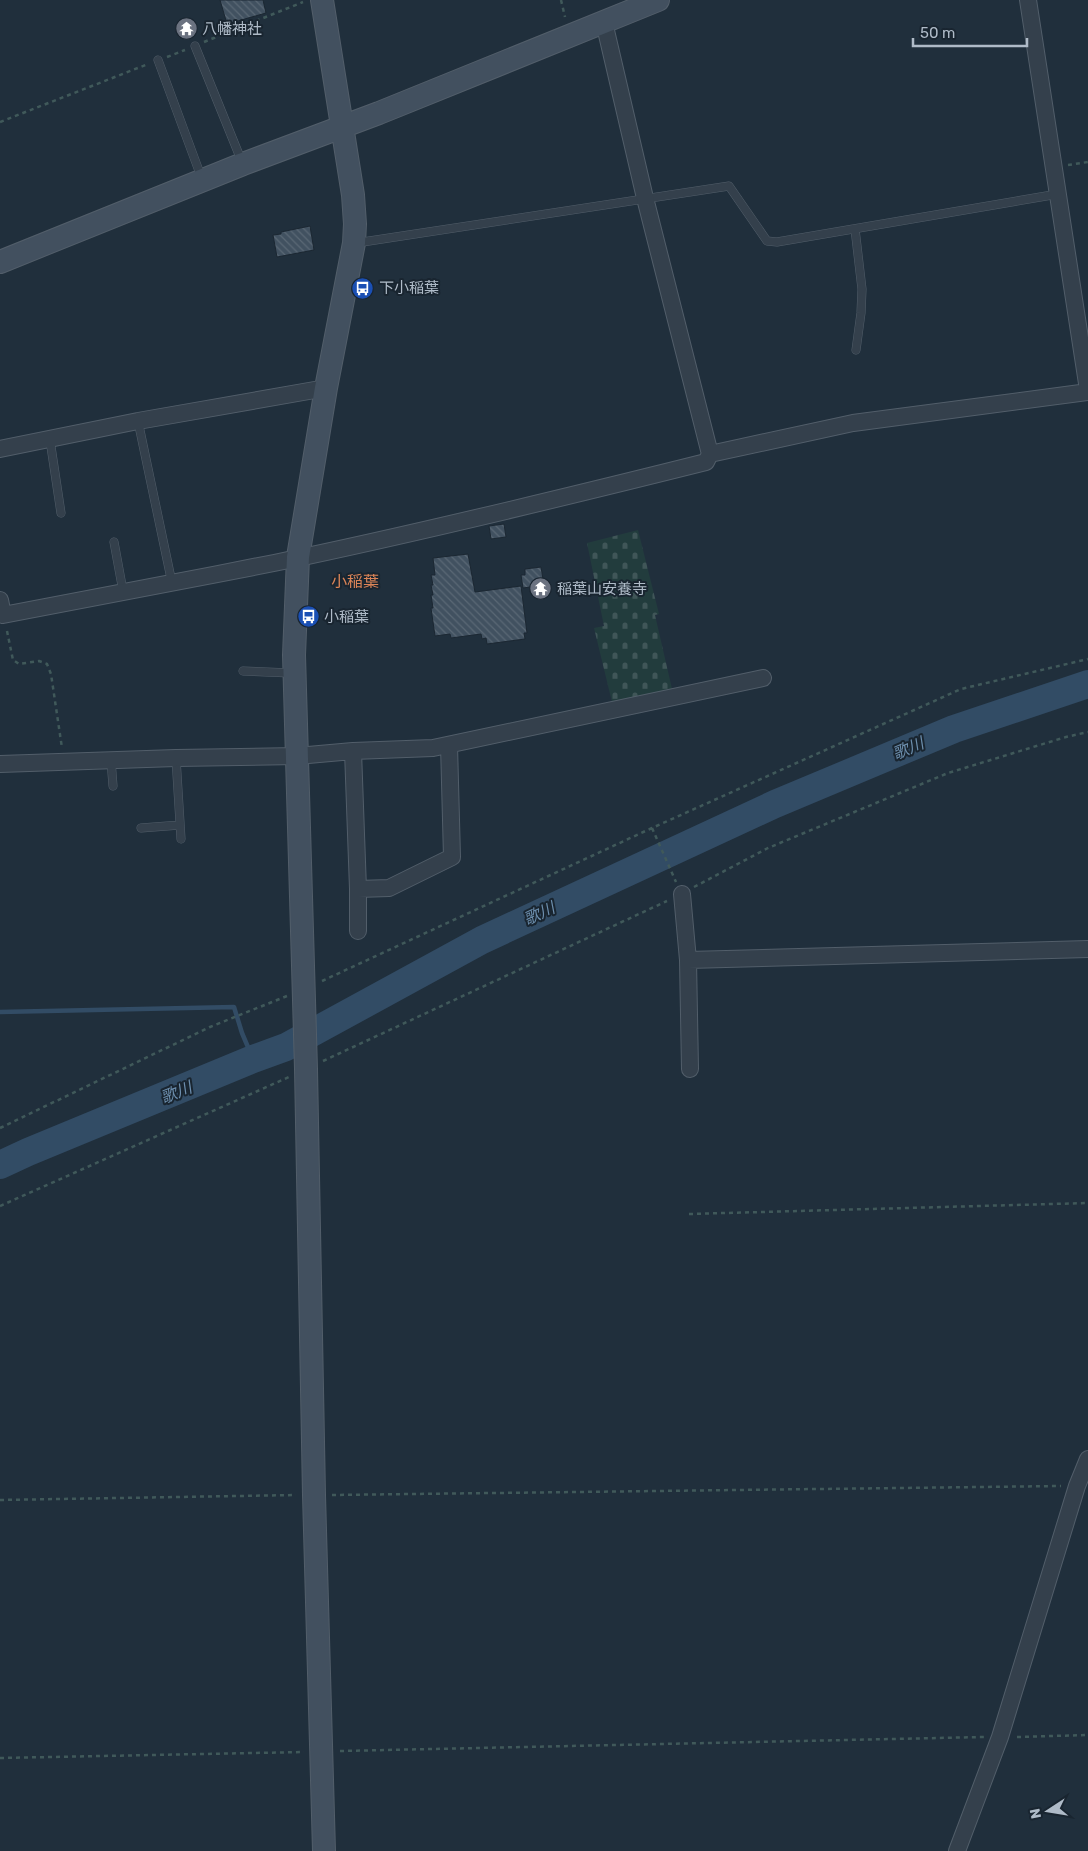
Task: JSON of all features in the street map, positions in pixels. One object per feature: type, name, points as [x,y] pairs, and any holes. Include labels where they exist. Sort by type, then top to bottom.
[{"type":"street","points":[[322,0],[353,195],[355,224],[354,243],[326,388],[298,557],[295,673],[324,1851]]},
{"type":"street","points":[[0,262],[658,0]]},
{"type":"street","points":[[710,454],[852,423],[1088,391],[1028,0]]},
{"type":"street","points":[[1,610],[172,583],[298,557],[538,504],[706,462],[710,454],[645,198],[604,22]]},
{"type":"street","points":[[0,449],[138,421],[326,388]]},
{"type":"street","points":[[0,764],[297,756],[353,751],[433,748],[763,678]]},
{"type":"street","points":[[358,889],[389,888],[452,857],[449,745]]},
{"type":"street","points":[[353,751],[361,821],[358,931]]},
{"type":"street","points":[[682,894],[688,960],[690,1070]]},
{"type":"street","points":[[688,960],[1088,949]]},
{"type":"street","points":[[956,1851],[1000,1737],[1088,1459]]},
{"type":"lane","points":[[195,46],[243,164]]},
{"type":"lane","points":[[158,60],[203,181]]},
{"type":"lane","points":[[354,243],[729,186],[766,241],[777,242],[1058,194]]},
{"type":"lane","points":[[855,229],[862,289],[856,350]]},
{"type":"lane","points":[[138,421],[172,583]]},
{"type":"lane","points":[[50,440],[61,513]]},
{"type":"lane","points":[[114,542],[123,591]]},
{"type":"lane","points":[[243,670],[295,673]]},
{"type":"lane","points":[[176,758],[181,839]]},
{"type":"lane","points":[[110,760],[113,786]]},
{"type":"lane","points":[[141,828],[180,825]]},
{"type":"path","points":[[1054,166],[1088,162]]},
{"type":"path","points":[[1,610],[13,660],[19,664],[39,661],[47,664],[52,674],[64,762]]},
{"type":"path","points":[[0,1128],[210,1027],[303,994],[652,828],[961,690],[1088,659]]},
{"type":"path","points":[[0,1206],[306,1064],[682,894],[768,848],[948,773],[1088,732]]},
{"type":"path","points":[[652,828],[682,894]]},
{"type":"path","points":[[689,1214],[1088,1203]]},
{"type":"path","points":[[0,1500],[1078,1486]]},
{"type":"path","points":[[0,1758],[1088,1735]]},
{"type":"green space","points":[[638,530],[659,614],[655,615],[672,689],[612,702],[594,628],[604,626],[587,543]]},
{"type":"building","points":[[220,0],[263,0],[266,13],[227,24]]},
{"type":"building","points":[[310,226],[314,250],[277,257],[273,235]]},
{"type":"building","points":[[504,524],[506,537],[491,539],[489,526]]},
{"type":"building","points":[[468,554],[475,592],[521,586],[527,633],[524,633],[525,639],[487,644],[486,638],[482,639],[481,634],[451,638],[450,634],[435,636],[431,608],[433,608],[431,595],[433,595],[431,585],[433,585],[431,575],[435,575],[433,558]]},
{"type":"building","points":[[541,567],[544,585],[523,588],[521,575],[525,575],[525,569]]},
{"type":"waterway","name":"歌川","points":[[0,1165],[286,1047],[482,940],[775,804],[954,729],[1088,684]]},
{"type":"waterway","points":[[0,1012],[234,1007],[253,1059]]},
{"type":"place","name":"八幡神社","points":[[186,29]]},
{"type":"place","name":"下小稲葉","points":[[363,288]]},
{"type":"place","name":"稲葉山安養寺","points":[[541,589]]},
{"type":"place","name":"小稲葉","points":[[308,617]]},
{"type":"district","name":"小稲葉","points":[[355,581]]}]
